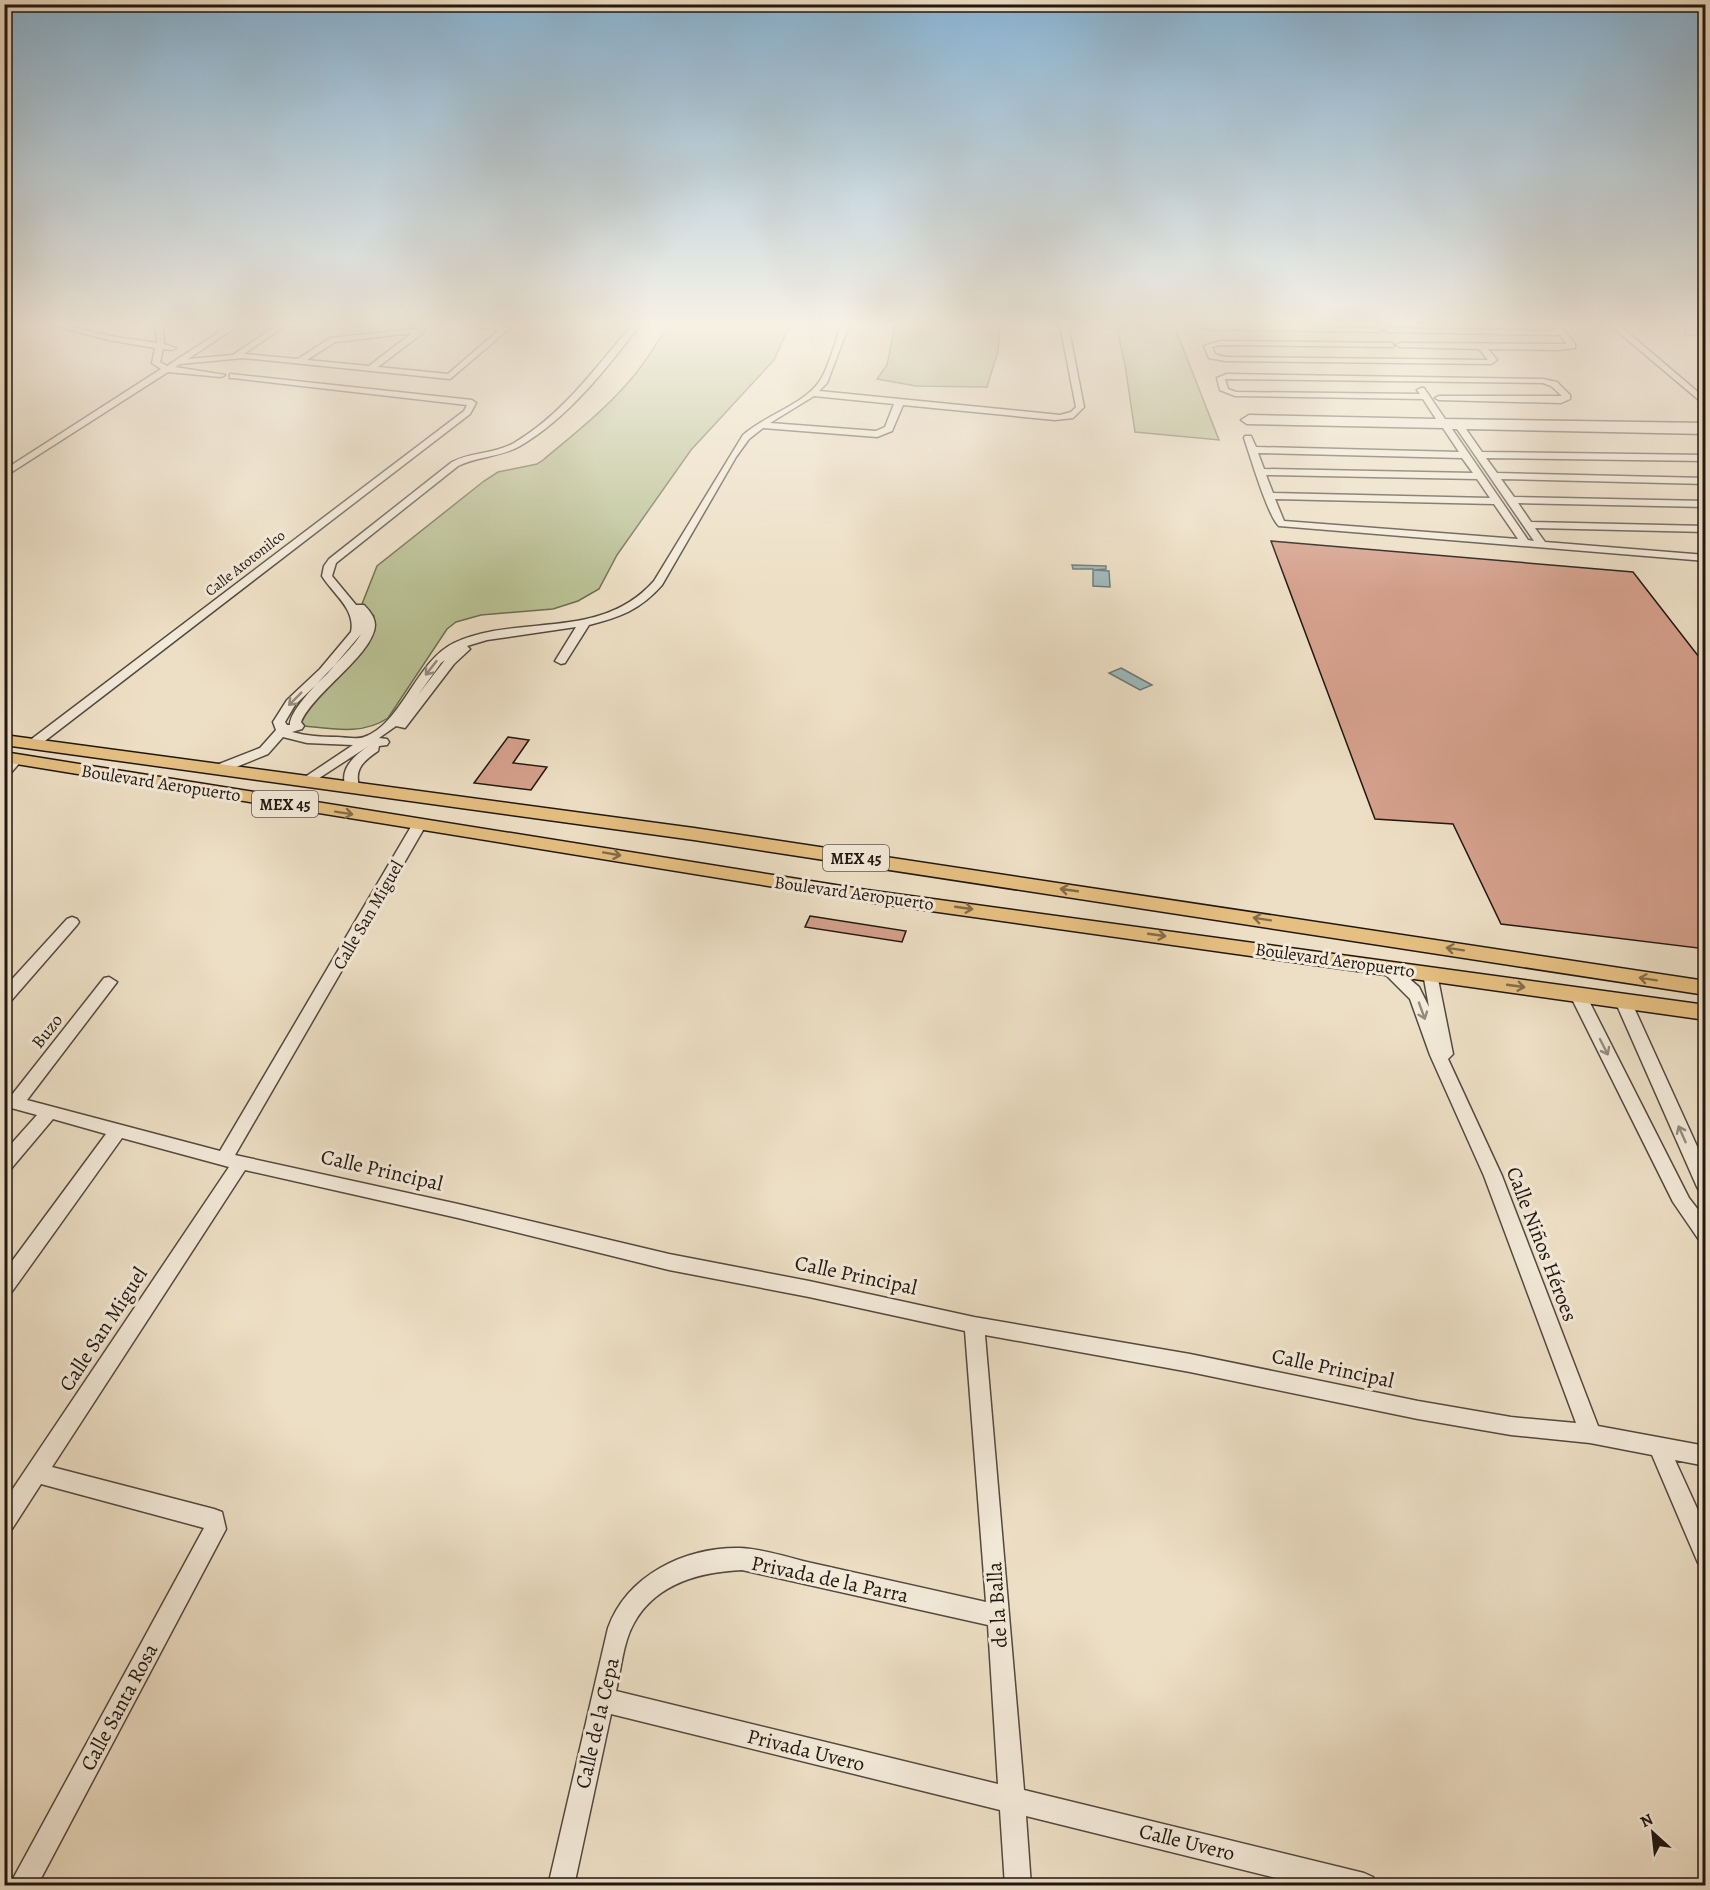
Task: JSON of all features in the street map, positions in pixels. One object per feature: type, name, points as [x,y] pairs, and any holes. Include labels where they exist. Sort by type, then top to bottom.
[{"type":"highway","name":"Boulevard Aeropuerto","points":[[4,740],[310,780],[899,864],[1706,988]]},
{"type":"highway","name":"Boulevard Aeropuerto","points":[[9,763],[554,844],[867,896],[1706,1013]]},
{"type":"highway","points":[[739,876],[785,873],[800,868],[802,860],[789,848]]},
{"type":"highway","points":[[867,896],[836,881],[833,872],[842,865],[899,864]]},
{"type":"street","points":[[4,474],[98,413]]},
{"type":"street","points":[[4,482],[111,413]]},
{"type":"street","name":"Calle Atotonilco","points":[[33,744],[464,413]]},
{"type":"street","points":[[297,726],[295,718],[359,627],[356,613],[346,595],[331,582],[327,570],[340,554],[455,464],[474,455],[509,449],[536,432],[556,413]]},
{"type":"street","points":[[310,780],[377,739],[432,688],[450,662],[471,646],[500,637],[584,625],[633,606],[650,593],[686,538],[746,437],[781,413]]},
{"type":"street","points":[[762,425],[878,435],[887,432],[896,413]]},
{"type":"street","points":[[1005,413],[1045,417],[1076,413]]},
{"type":"street","points":[[1446,413],[1449,416],[1465,455],[1524,543]]},
{"type":"street","points":[[1447,413],[1480,455],[1542,544]]},
{"type":"street","points":[[1469,413],[1449,416],[1250,422],[1245,420],[1249,418],[1449,416],[1706,429]]},
{"type":"street","points":[[80,425],[92,426]]},
{"type":"street","points":[[1248,438],[1278,522],[1288,526],[1706,558]]},
{"type":"street","points":[[1252,450],[1465,455]]},
{"type":"street","points":[[1480,455],[1706,458]]},
{"type":"street","points":[[1260,472],[1479,476]]},
{"type":"street","points":[[1495,476],[1706,481]]},
{"type":"street","points":[[1269,496],[1496,501]]},
{"type":"street","points":[[1511,500],[1706,504]]},
{"type":"street","points":[[1528,525],[1706,529]]},
{"type":"street","points":[[561,661],[584,625]]},
{"type":"street","points":[[352,786],[350,776],[354,766],[390,724],[441,657],[465,643],[485,637],[584,625]]},
{"type":"street","points":[[325,677],[282,713],[279,722],[283,730],[294,735],[315,739],[377,739]]},
{"type":"street","points":[[418,687],[432,688]]},
{"type":"street","points":[[219,769],[264,751],[283,730],[297,726],[312,731],[377,739]]},
{"type":"street","name":"Calle San Miguel","points":[[4,1522],[232,1161],[419,825]]},
{"type":"street","points":[[4,998],[72,922]]},
{"type":"street","name":"Calle Niños Héroes","points":[[1386,967],[1413,990],[1438,1055],[1448,1072],[1530,1269],[1590,1434]]},
{"type":"street","name":"Calle Niños Héroes","points":[[1431,973],[1448,1072]]},
{"type":"street","name":"Buzo","points":[[10,1102],[109,982]]},
{"type":"street","points":[[1578,995],[1683,1202],[1706,1235]]},
{"type":"street","points":[[1623,1001],[1706,1187]]},
{"type":"street","name":"Calle Principal","points":[[10,1102],[232,1161],[458,1211],[606,1249],[974,1325],[1190,1363],[1418,1410],[1511,1426],[1590,1434],[1706,1456]]},
{"type":"street","points":[[4,1165],[49,1112]]},
{"type":"street","points":[[4,1287],[118,1131]]},
{"type":"street","name":"de la Balla","points":[[974,1325],[999,1616],[1010,1800],[1018,1886]]},
{"type":"street","points":[[1659,1448],[1706,1555]]},
{"type":"street","name":"Calle Santa Rosa","points":[[22,1886],[215,1529],[214,1519],[36,1473]]},
{"type":"street","name":"Privada de la Parra","points":[[663,1577],[697,1564],[720,1559],[742,1559],[999,1616]]},
{"type":"street","name":"Calle de la Cepa","points":[[561,1886],[615,1644],[625,1615],[639,1596],[663,1577]]},
{"type":"street","name":"Privada Uvero","points":[[602,1700],[1010,1800]]},
{"type":"street","name":"Calle Uvero","points":[[1010,1800],[1364,1886]]},
{"type":"green space","points":[[597,413],[725,413],[691,450],[617,555],[599,589],[578,601],[553,609],[481,615],[456,622],[447,629],[388,718],[378,723],[348,730],[304,726],[298,721],[369,638],[374,616],[362,604],[377,566],[484,481],[498,472],[537,464]]},
{"type":"green space","points":[[1132,413],[1209,413],[1219,440],[1135,432]]},
{"type":"water","points":[[1072,565],[1106,566],[1106,569],[1094,570],[1109,571],[1110,587],[1093,586],[1093,569],[1073,569]]},
{"type":"water","points":[[1121,668],[1152,685],[1140,690],[1109,673]]},
{"type":"building","points":[[1271,541],[1633,572],[1706,666],[1706,949],[1501,924],[1453,824],[1375,819]]},
{"type":"building","points":[[508,737],[529,740],[513,763],[547,767],[531,790],[474,783]]},
{"type":"building","points":[[810,916],[906,931],[902,942],[805,927]]}]
